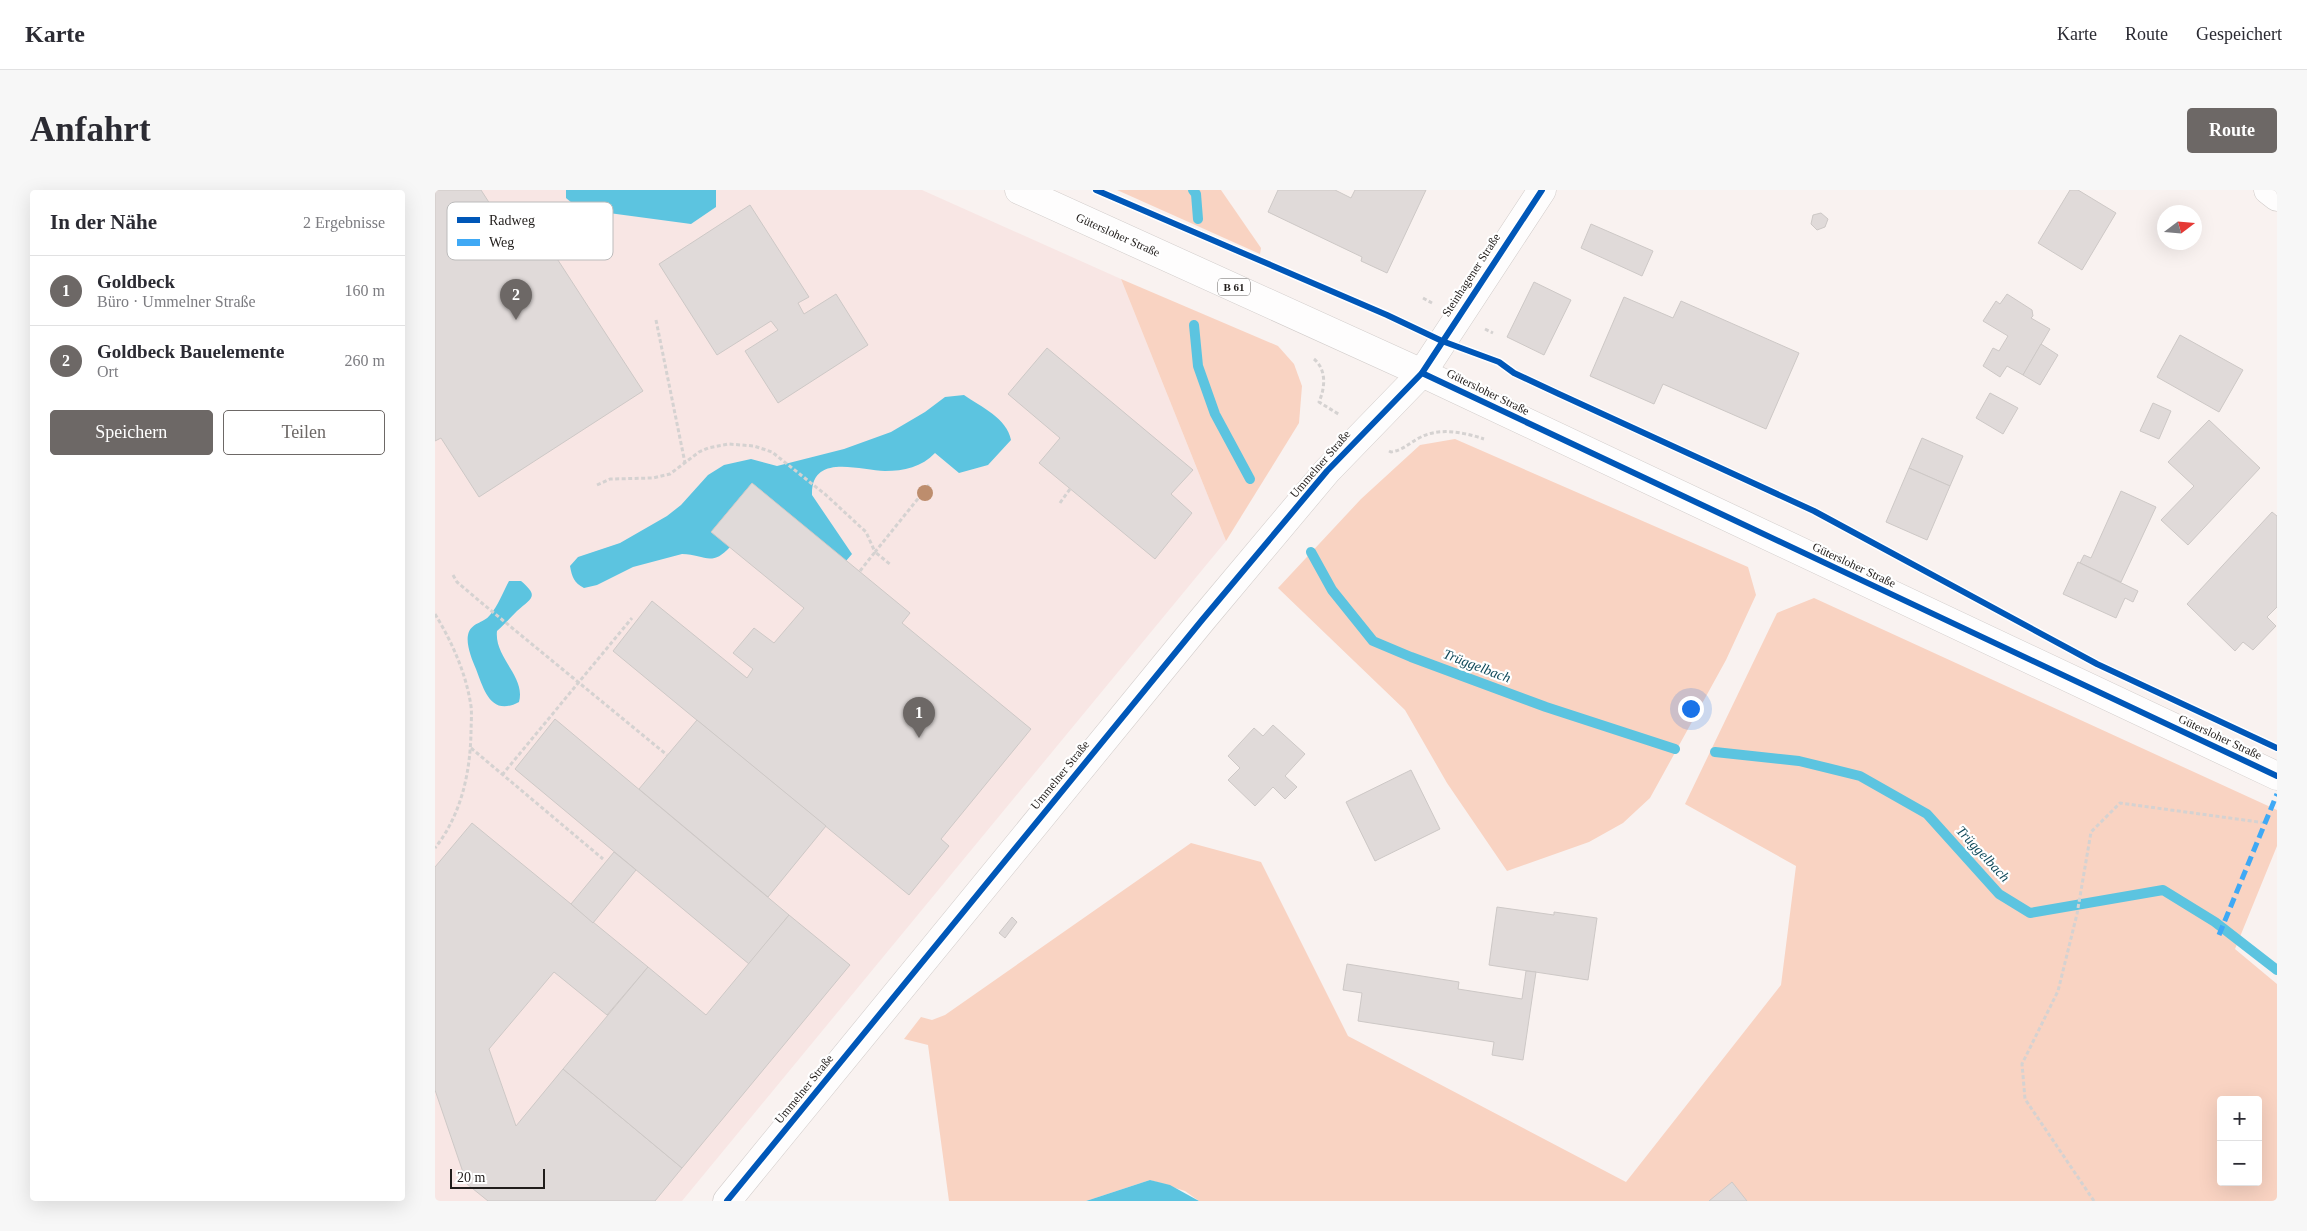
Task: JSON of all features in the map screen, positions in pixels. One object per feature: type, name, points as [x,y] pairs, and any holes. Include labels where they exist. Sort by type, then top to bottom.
[{"type":"main road","name":"Gütersloher Straße","points":[[1019,190],[1421,373],[2277,776]]},
{"type":"main road","name":"Steinhagener Straße","points":[[1421,373],[1542,190]]},
{"type":"main road","points":[[2268,190],[2277,197]]},
{"type":"main road","name":"Ummelner Straße","points":[[727,1201],[1208,612],[1327,471],[1421,373]]},
{"type":"path","points":[[656,320],[685,463]]},
{"type":"path","points":[[597,485],[610,479],[653,478],[670,474],[699,452],[708,448],[728,444],[754,446],[772,452],[826,495],[866,532],[875,552],[891,565]]},
{"type":"path","points":[[860,572],[929,485]]},
{"type":"path","points":[[1060,503],[1070,489]]},
{"type":"path","points":[[453,575],[457,582],[483,604],[667,755]]},
{"type":"path","points":[[435,614],[461,665],[471,708],[470,748],[466,782],[457,810],[435,848]]},
{"type":"path","points":[[502,774],[632,618]]},
{"type":"path","points":[[470,748],[603,859]]},
{"type":"path","points":[[2094,1201],[2025,1099],[2022,1064],[2058,991],[2077,914],[2091,832],[2120,803],[2265,824]]},
{"type":"shaded area","points":[[435,190],[922,190],[1121,279],[1226,541],[682,1201],[435,1201]]},
{"type":"shaded area","points":[[1117,190],[1221,190],[1261,248],[1260,254]]},
{"type":"shaded area","points":[[1121,279],[1278,346],[1294,364],[1302,386],[1299,423],[1226,541]]},
{"type":"shaded area","points":[[1455,439],[1748,567],[1756,595],[1726,660],[1650,798],[1623,823],[1589,842],[1507,871],[1447,783],[1405,710],[1278,588],[1361,499],[1420,445]]},
{"type":"shaded area","points":[[1814,598],[2277,810],[2277,846],[2235,949],[2277,984],[2277,1201],[1199,1201],[1185,1191],[1150,1180],[1086,1201],[949,1201],[928,1045],[904,1039],[921,1017],[932,1020],[945,1015],[1191,843],[1261,862],[1348,1036],[1626,1182],[1781,985],[1796,866],[1685,804],[1777,613]]},
{"type":"water","points":[[566,190],[716,190],[716,207],[691,224],[613,214],[613,202],[571,202],[566,198]]},
{"type":"water","points":[[964,395],[999,419],[1009,432],[1011,440],[988,465],[959,473],[935,453],[924,462],[906,469],[885,471],[839,467],[820,473],[814,482],[812,495],[852,554],[846,561],[752,483],[712,531],[730,547],[718,557],[707,558],[682,554],[633,567],[597,585],[584,588],[576,582],[573,576],[570,566],[578,557],[620,543],[667,516],[681,505],[708,475],[724,465],[751,459],[777,466],[844,449],[891,432],[925,412],[945,397]]},
{"type":"water","points":[[509,581],[521,581],[532,594],[529,600],[497,631],[497,641],[500,650],[514,675],[520,693],[519,702],[509,706],[502,706],[495,704],[490,699],[482,685],[471,657],[468,635],[474,625],[487,618],[493,611]]},
{"type":"water","points":[[1150,1180],[1170,1185],[1199,1201],[1086,1201]]},
{"type":"building","points":[[435,190],[481,190],[489,202],[447,202],[447,260],[558,260],[643,391],[479,497],[441,438],[435,441]]},
{"type":"building","points":[[1278,190],[1335,190],[1351,198],[1355,190],[1426,190],[1387,273],[1361,261],[1362,257],[1268,212]]},
{"type":"building","points":[[2070,190],[2078,190],[2116,213],[2082,270],[2038,243]]},
{"type":"building","points":[[750,205],[809,297],[798,303],[804,314],[836,294],[868,345],[778,403],[745,351],[778,330],[771,321],[717,355],[659,264]]},
{"type":"building","points":[[1821,213],[1828,219],[1825,227],[1817,230],[1811,224],[1813,215]]},
{"type":"building","points":[[1591,224],[1653,251],[1642,276],[1581,248]]},
{"type":"building","points":[[1534,282],[1571,300],[1544,355],[1507,337]]},
{"type":"building","points":[[2007,294],[2032,310],[2033,316],[2031,318],[2050,329],[2023,375],[2007,366],[2000,377],[1983,366],[1993,348],[1999,351],[2008,336],[1983,321],[1996,301],[2000,304]]},
{"type":"building","points":[[1624,297],[1673,318],[1681,301],[1799,353],[1766,429],[1663,384],[1654,404],[1590,376]]},
{"type":"building","points":[[2180,335],[2243,370],[2219,412],[2157,377]]},
{"type":"building","points":[[2041,344],[2058,355],[2040,385],[2023,375]]},
{"type":"building","points":[[1047,348],[1193,470],[1171,494],[1192,513],[1155,559],[1039,463],[1060,438],[1008,394]]},
{"type":"building","points":[[1990,393],[2018,408],[2003,434],[1976,418]]},
{"type":"building","points":[[2153,403],[2171,411],[2159,439],[2140,431]]},
{"type":"building","points":[[2209,420],[2260,468],[2188,545],[2161,520],[2194,486],[2168,462]]},
{"type":"building","points":[[1922,438],[1963,456],[1950,486],[1909,468]]},
{"type":"building","points":[[1909,468],[1950,486],[1927,540],[1886,522]]},
{"type":"building","points":[[752,483],[910,613],[902,623],[1031,729],[941,839],[949,846],[909,895],[613,651],[652,601],[747,678],[753,669],[733,653],[754,628],[774,643],[804,608],[711,532]]},
{"type":"building","points":[[2121,491],[2156,507],[2121,582],[2080,563],[2084,555],[2091,558]]},
{"type":"building","points":[[2272,512],[2277,516],[2277,607],[2267,617],[2276,626],[2253,650],[2243,642],[2235,651],[2187,604]]},
{"type":"building","points":[[2078,562],[2138,591],[2133,602],[2125,598],[2116,618],[2063,594]]},
{"type":"building","points":[[555,719],[789,915],[749,964],[515,769]]},
{"type":"building","points":[[697,720],[826,826],[768,897],[639,789]]},
{"type":"building","points":[[1273,725],[1305,754],[1285,776],[1297,787],[1285,799],[1273,787],[1255,806],[1228,780],[1240,768],[1228,756],[1254,728],[1263,736]]},
{"type":"building","points":[[1411,770],[1440,829],[1375,861],[1346,802]]},
{"type":"building","points":[[472,823],[648,967],[607,1015],[554,972],[489,1049],[516,1126],[563,1069],[682,1168],[655,1201],[488,1201],[467,1184],[435,1090],[435,867]]},
{"type":"building","points":[[614,852],[636,870],[593,923],[571,904]]},
{"type":"building","points":[[1497,907],[1554,915],[1554,912],[1597,918],[1588,980],[1489,965]]},
{"type":"building","points":[[789,915],[850,965],[682,1168],[563,1069],[648,967],[706,1015]]},
{"type":"building","points":[[1012,917],[1017,922],[1005,938],[999,933]]},
{"type":"building","points":[[1347,964],[1459,982],[1458,989],[1522,999],[1526,971],[1536,972],[1523,1060],[1492,1055],[1494,1042],[1358,1021],[1362,993],[1343,990]]},
{"type":"building","points":[[1732,1182],[1747,1201],[1709,1201]]},
{"type":"waterway","name":"Trüggelbach","points":[[1193,190],[1196,194],[1198,219]]},
{"type":"waterway","name":"Trüggelbach","points":[[1194,325],[1198,366],[1215,414],[1250,479]]},
{"type":"waterway","name":"Trüggelbach","points":[[1311,552],[1332,590],[1373,641],[1546,707],[1675,749]]},
{"type":"waterway","name":"Trüggelbach","points":[[1715,752],[1799,761],[1860,776],[1927,814],[1999,894],[2030,913],[2163,890],[2215,922],[2277,970]]},
{"type":"marked path","points":[[2219,935],[2277,794]]},
{"type":"cycle path","points":[[1096,190],[1387,315],[1442,341],[1499,362],[1514,373],[1814,511],[2097,664],[2277,748]]},
{"type":"cycle path","points":[[727,1201],[1202,620],[1327,471],[1422,373],[1542,190]]},
{"type":"cycle path","points":[[1422,373],[2277,776]]},
{"type":"place","name":"Goldbeck Bauelemente","points":[[516,320]]},
{"type":"place","name":"Goldbeck","points":[[919,738]]}]
